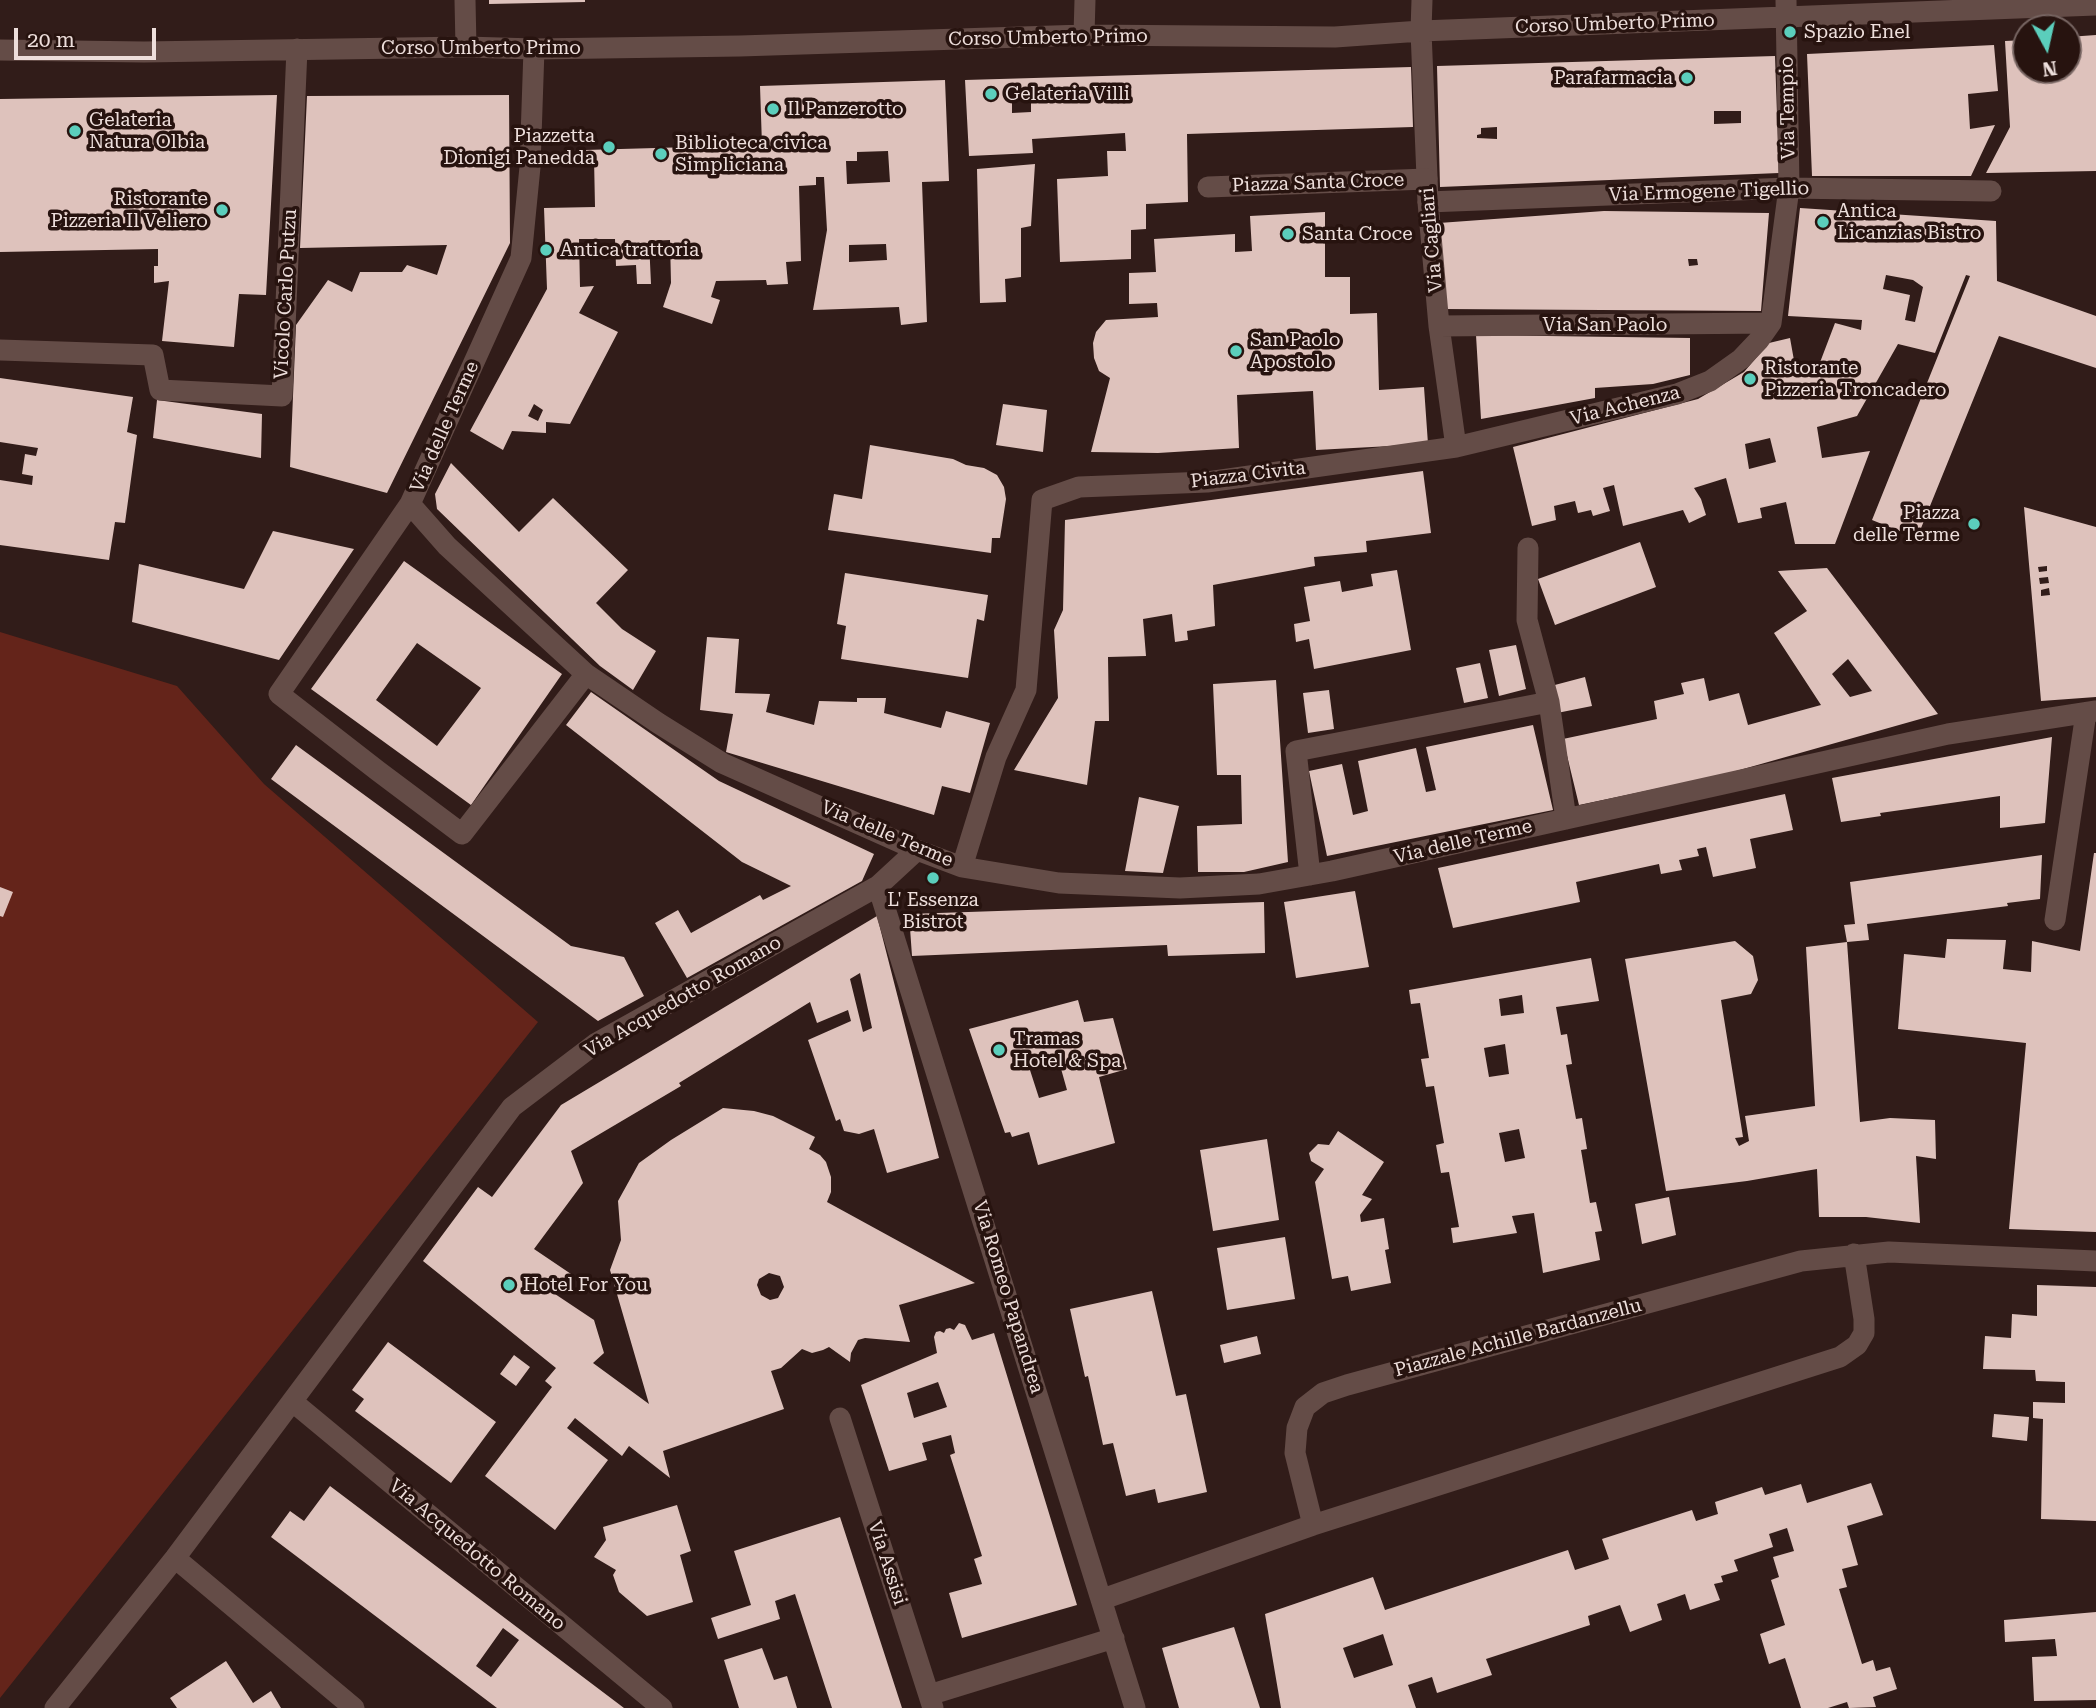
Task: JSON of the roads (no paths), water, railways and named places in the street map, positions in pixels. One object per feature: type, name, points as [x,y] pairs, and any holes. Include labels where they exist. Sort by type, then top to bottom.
[{"type":"street","points":[[465,0],[466,47]]},
{"type":"street","points":[[1084,36],[1085,0]]},
{"type":"street","name":"Via Cagliari","points":[[1422,0],[1428,202],[1439,326],[1456,447]]},
{"type":"street","name":"Corso Umberto Primo","points":[[0,50],[144,52],[466,47],[534,49],[1084,36],[1335,37],[1786,9],[2096,5]]},
{"type":"street","name":"Via Tempio","points":[[1771,323],[1789,188],[1786,9]]},
{"type":"street","name":"Via delle Terme","points":[[534,49],[530,167],[521,258],[410,504],[447,546],[586,674],[657,723],[722,763],[917,850],[962,866],[1059,883],[1180,888],[1259,884],[1948,734],[2091,712]]},
{"type":"street","name":"Vicolo Carlo Putzu","points":[[0,351],[152,355],[160,390],[282,396],[297,50]]},
{"type":"street","name":"Piazza Santa Croce","points":[[1208,187],[1427,180]]},
{"type":"street","name":"Via Ermogene Tigellio","points":[[1428,202],[1789,188],[1991,191]]},
{"type":"street","name":"Via San Paolo","points":[[1439,326],[1771,323]]},
{"type":"street","name":"Via Achenza","points":[[1456,447],[1676,394],[1710,381],[1741,359],[1771,323]]},
{"type":"street","name":"Piazza Civita","points":[[962,866],[996,757],[1026,690],[1042,500],[1079,487],[1207,482],[1456,447]]},
{"type":"street","points":[[410,504],[279,694],[463,834],[586,674]]},
{"type":"street","points":[[1528,548],[1527,620],[1549,702],[1566,819]]},
{"type":"street","points":[[1310,875],[1296,751],[1549,702]]},
{"type":"street","points":[[2055,920],[2091,712]]},
{"type":"street","name":"Via Acquedotto Romano","points":[[55,1708],[175,1558],[512,1107],[595,1044],[878,886],[917,850]]},
{"type":"street","name":"Via Romeo Papandrea","points":[[878,886],[1135,1708]]},
{"type":"street","name":"Piazzale Achille Bardanzellu","points":[[1313,1525],[1295,1453],[1297,1428],[1305,1407],[1323,1393],[1801,1261],[1889,1252],[2096,1261]]},
{"type":"street","points":[[1103,1599],[1313,1525],[1840,1357],[1857,1345],[1864,1333],[1854,1254]]},
{"type":"street","name":"Via Acquedotto Romano","points":[[293,1402],[662,1708]]},
{"type":"street","name":"Via Assisi","points":[[840,1418],[931,1701]]},
{"type":"street","points":[[175,1558],[354,1708]]},
{"type":"street","points":[[931,1701],[1114,1638]]},
{"type":"place","name":"Spazio Enel","points":[[1790,32]]},
{"type":"place","name":"Parafarmacia","points":[[1687,78]]},
{"type":"place","name":"Gelateria Villi","points":[[991,94]]},
{"type":"place","name":"Il Panzerotto","points":[[773,109]]},
{"type":"place","name":"Gelateria Natura Olbia","points":[[75,131]]},
{"type":"place","name":"Piazzetta Dionigi Panedda","points":[[609,147]]},
{"type":"place","name":"Biblioteca civica Simpliciana","points":[[661,154]]},
{"type":"place","name":"Ristorante Pizzeria Il Veliero","points":[[222,210]]},
{"type":"place","name":"Antica Licanzias Bistro","points":[[1823,222]]},
{"type":"place","name":"Santa Croce","points":[[1288,234]]},
{"type":"place","name":"Antica trattoria","points":[[546,250]]},
{"type":"place","name":"San Paolo Apostolo","points":[[1236,351]]},
{"type":"place","name":"Ristorante Pizzeria Troncadero","points":[[1750,379]]},
{"type":"place","name":"Piazza delle Terme","points":[[1974,524]]},
{"type":"place","name":"L' Essenza Bistrot","points":[[933,878]]},
{"type":"place","name":"Tramas Hotel & Spa","points":[[999,1050]]},
{"type":"place","name":"Hotel For You","points":[[509,1285]]}]
